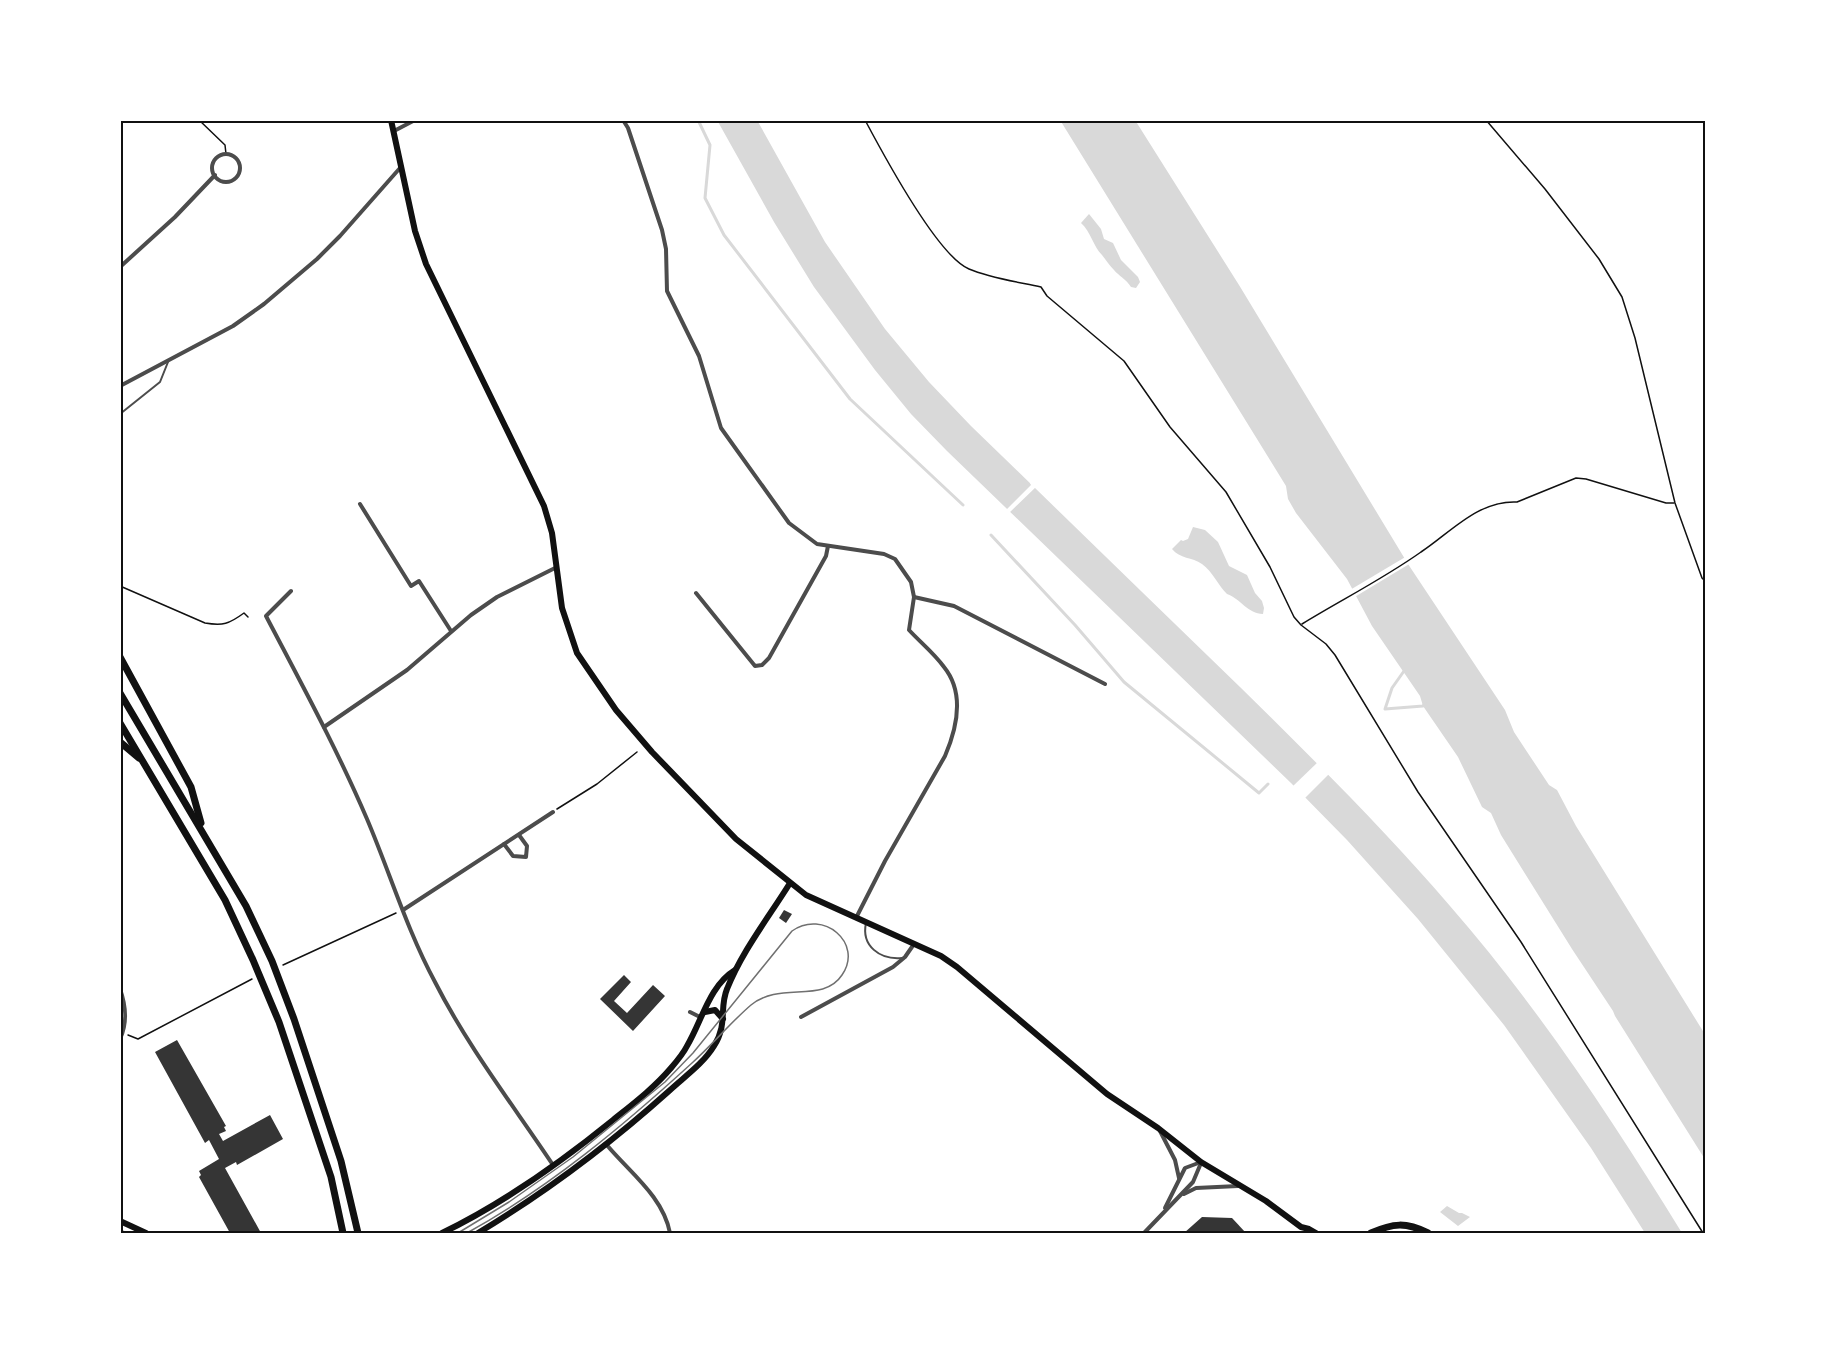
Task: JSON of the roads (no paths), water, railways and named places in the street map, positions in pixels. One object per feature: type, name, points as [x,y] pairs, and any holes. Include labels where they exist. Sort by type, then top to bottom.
[{"type":"highway","points":[[120,657],[191,787],[205,834]]},
{"type":"highway","points":[[120,693],[246,906],[272,961],[294,1019],[341,1161],[358,1233]]},
{"type":"highway","points":[[120,723],[225,900],[254,960],[279,1022],[331,1177],[343,1233]]},
{"type":"highway","points":[[120,742],[143,762]]},
{"type":"highway","points":[[1371,1233],[1388,1225],[1410,1225],[1428,1233]]},
{"type":"main road","points":[[391,120],[415,231],[426,264],[544,506],[552,533],[562,608],[577,653],[616,710],[652,752],[736,839],[806,895],[942,956],[1107,1094],[1158,1128],[1201,1162],[1242,1186],[1301,1230],[1309,1228],[1316,1233]]},
{"type":"main road","points":[[478,1233],[552,1185],[606,1144],[703,1059],[719,1036],[724,1019],[725,994],[735,970],[790,883]]},
{"type":"main road","points":[[442,1233],[485,1211],[554,1166],[631,1105],[669,1070],[687,1047],[702,1015],[725,977],[735,970]]},
{"type":"main road","points":[[702,1015],[708,1010],[715,1010],[724,1019]]},
{"type":"main road","points":[[120,1221],[146,1233]]},
{"type":"street","points":[[394,131],[415,120]]},
{"type":"street","points":[[623,120],[628,128],[662,230],[666,249],[667,291],[699,356],[721,428],[789,523],[817,544],[884,554],[895,559],[911,582],[914,597],[909,630],[946,669],[953,683],[957,699],[957,718],[952,737],[934,776],[885,861],[856,918]]},
{"type":"street","points":[[226,154],[237,159],[240,167],[238,175],[227,181],[215,175],[214,163],[220,156],[226,154]]},
{"type":"street","points":[[120,386],[233,326],[277,293],[340,236],[400,168]]},
{"type":"street","points":[[120,267],[175,217],[215,175]]},
{"type":"street","points":[[360,504],[411,586],[419,581],[451,631]]},
{"type":"street","points":[[696,593],[755,666],[762,665],[769,658],[826,556],[828,546]]},
{"type":"street","points":[[324,727],[407,670],[451,631],[497,597],[556,567]]},
{"type":"street","points":[[291,591],[266,616],[324,727],[369,824],[421,955],[455,1019],[554,1166]]},
{"type":"street","points":[[914,597],[954,606],[1105,684]]},
{"type":"street","points":[[403,910],[553,812]]},
{"type":"street","points":[[504,844],[513,856],[526,857],[527,846],[519,835]]},
{"type":"street","points":[[801,1017],[892,967],[905,957],[914,944]]},
{"type":"street","points":[[120,989],[126,1010],[120,1039]]},
{"type":"street","points":[[690,1012],[702,1015]]},
{"type":"street","points":[[1158,1128],[1175,1160],[1179,1178]]},
{"type":"street","points":[[606,1144],[653,1196],[670,1233]]},
{"type":"street","points":[[1165,1209],[1185,1168],[1201,1162]]},
{"type":"street","points":[[1144,1233],[1193,1182],[1201,1162]]},
{"type":"street","points":[[1180,1195],[1196,1188],[1242,1186]]},
{"type":"lane","points":[[120,414],[160,382],[168,362]]},
{"type":"lane","points":[[866,923],[864,935],[869,946],[892,957],[905,957]]},
{"type":"waterway","points":[[698,120],[710,145],[705,198],[724,235],[850,399],[963,505]]},
{"type":"waterway","points":[[991,535],[1075,625],[1124,682],[1259,793],[1268,784]]},
{"type":"waterway","points":[[1404,671],[1392,688],[1385,709],[1423,706],[1425,703]]},
{"type":"tram line","points":[[458,1233],[509,1202],[573,1157],[665,1082],[693,1053],[792,931],[804,925],[816,924],[837,933],[844,941],[848,952],[847,963],[842,975],[834,984],[813,991],[775,994],[751,1005],[692,1063],[585,1154],[527,1196],[467,1233]]},
{"type":"tram line","points":[[120,1230],[127,1233]]}]
